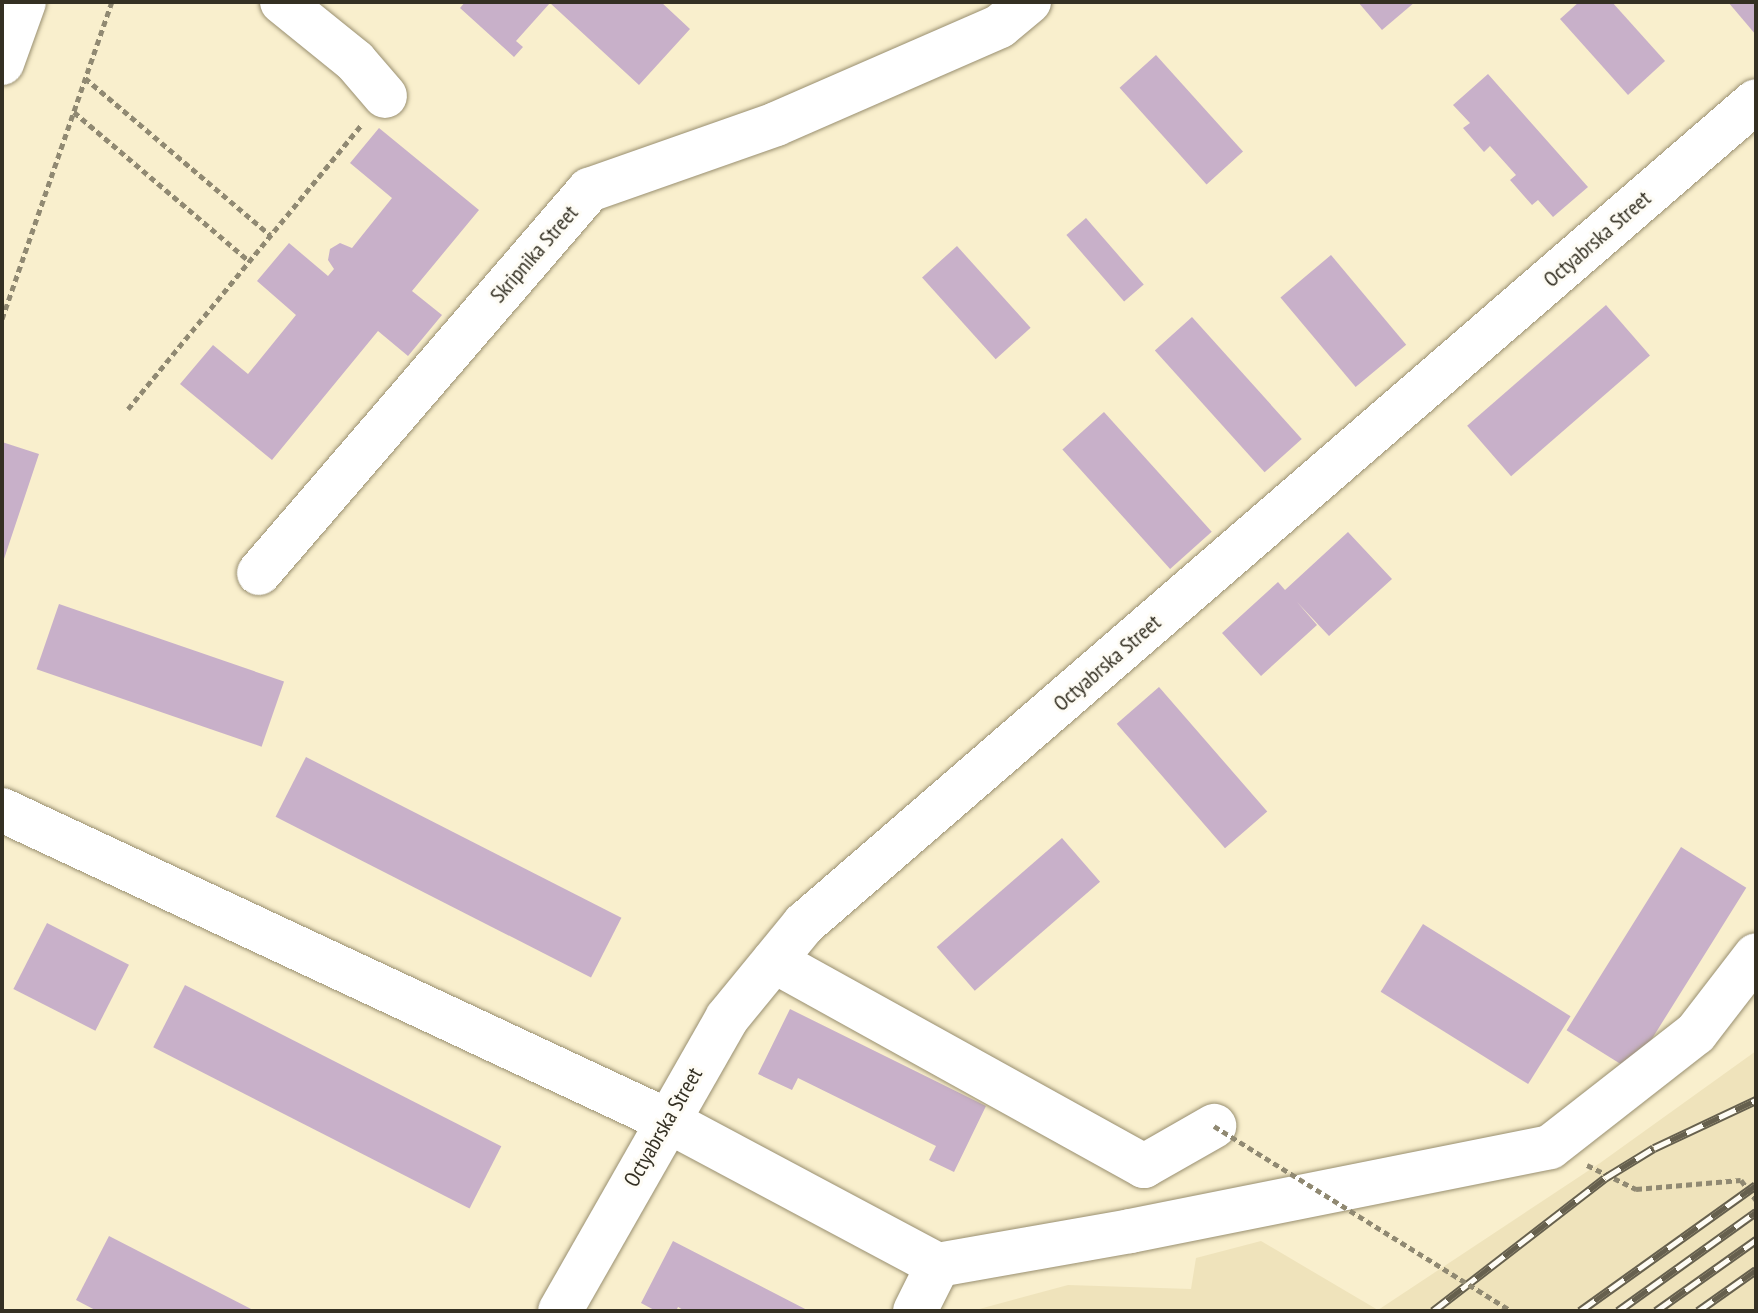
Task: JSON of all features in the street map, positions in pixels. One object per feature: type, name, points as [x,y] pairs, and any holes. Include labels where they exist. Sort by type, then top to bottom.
[{"type":"main road","points":[[2,63],[24,2]]},
{"type":"main road","points":[[282,2],[355,61],[385,96]]},
{"type":"main road","name":"Skripnika Street","points":[[259,573],[589,190],[776,124],[1000,26],[1029,2]]},
{"type":"main road","name":"Octyabrska Street","points":[[560,1311],[666,1120],[727,1018],[804,924],[1756,101]]},
{"type":"main road","points":[[2,810],[666,1120],[938,1265],[1130,1231],[1550,1147],[1696,1033],[1756,955]]},
{"type":"main road","points":[[774,961],[1144,1166],[1214,1126]]},
{"type":"main road","points":[[915,1311],[938,1265]]},
{"type":"path","points":[[2,319],[112,2]]},
{"type":"path","points":[[85,78],[270,235]]},
{"type":"path","points":[[128,409],[385,96]]},
{"type":"path","points":[[74,112],[249,261]]},
{"type":"path","points":[[1214,1126],[1511,1311]]},
{"type":"path","points":[[1550,1147],[1636,1189],[1741,1180],[1756,1200]]},
{"type":"shaded area","points":[[1756,1051],[1756,1311],[972,1311],[1068,1285],[1191,1289],[1196,1258],[1261,1241],[1378,1310],[1600,1163]]},
{"type":"building","points":[[465,2],[661,2],[690,29],[639,85],[550,3],[516,41],[523,47],[514,57],[460,8]]},
{"type":"building","points":[[1358,2],[1415,2],[1382,30]]},
{"type":"building","points":[[1579,2],[1612,2],[1665,61],[1628,95],[1560,19]]},
{"type":"building","points":[[1728,2],[1756,2],[1756,35]]},
{"type":"building","points":[[1156,55],[1243,152],[1207,184],[1120,88]]},
{"type":"building","points":[[1488,74],[1588,187],[1553,217],[1538,200],[1532,205],[1510,180],[1516,175],[1490,146],[1484,152],[1463,128],[1470,123],[1453,105]]},
{"type":"building","points":[[379,128],[479,210],[412,291],[442,315],[408,356],[378,331],[272,460],[180,384],[213,345],[248,374],[296,315],[257,281],[289,243],[328,276],[334,269],[328,260],[330,249],[340,243],[352,248],[392,198],[350,163]]},
{"type":"building","points":[[1086,218],[1144,284],[1124,301],[1066,235]]},
{"type":"building","points":[[957,246],[1031,328],[996,359],[922,277]]},
{"type":"building","points":[[1331,255],[1406,345],[1356,387],[1280,297]]},
{"type":"building","points":[[1606,305],[1650,356],[1511,476],[1467,426]]},
{"type":"building","points":[[1192,317],[1302,439],[1265,472],[1155,350]]},
{"type":"building","points":[[1104,412],[1212,532],[1170,569],[1062,449]]},
{"type":"building","points":[[2,442],[39,454],[3,562],[2,561]]},
{"type":"building","points":[[1348,532],[1392,579],[1329,636],[1297,602],[1317,625],[1261,676],[1222,633],[1278,582],[1285,590]]},
{"type":"building","points":[[59,604],[284,681],[262,747],[37,669]]},
{"type":"building","points":[[1159,687],[1267,812],[1225,848],[1117,724]]},
{"type":"building","points":[[306,757],[621,918],[591,977],[276,817]]},
{"type":"building","points":[[1062,838],[1100,882],[975,991],[937,947]]},
{"type":"building","points":[[1681,847],[1746,888],[1632,1071],[1567,1030]]},
{"type":"building","points":[[47,923],[129,965],[95,1031],[13,989]]},
{"type":"building","points":[[1423,924],[1571,1016],[1528,1084],[1381,992]]},
{"type":"building","points":[[185,985],[501,1146],[470,1209],[153,1047]]},
{"type":"building","points":[[790,1009],[986,1106],[954,1172],[929,1160],[936,1146],[798,1078],[792,1090],[758,1074]]},
{"type":"building","points":[[109,1236],[255,1311],[97,1311],[76,1300]]},
{"type":"building","points":[[673,1241],[809,1311],[685,1311],[678,1307],[676,1311],[656,1311],[641,1303]]},
{"type":"railway","points":[[1433,1311],[1605,1178],[1654,1148],[1756,1100]]},
{"type":"railway","points":[[1580,1311],[1756,1185]]},
{"type":"railway","points":[[1618,1311],[1756,1212]]},
{"type":"railway","points":[[1656,1311],[1756,1240]]},
{"type":"railway","points":[[1698,1311],[1756,1270]]}]
